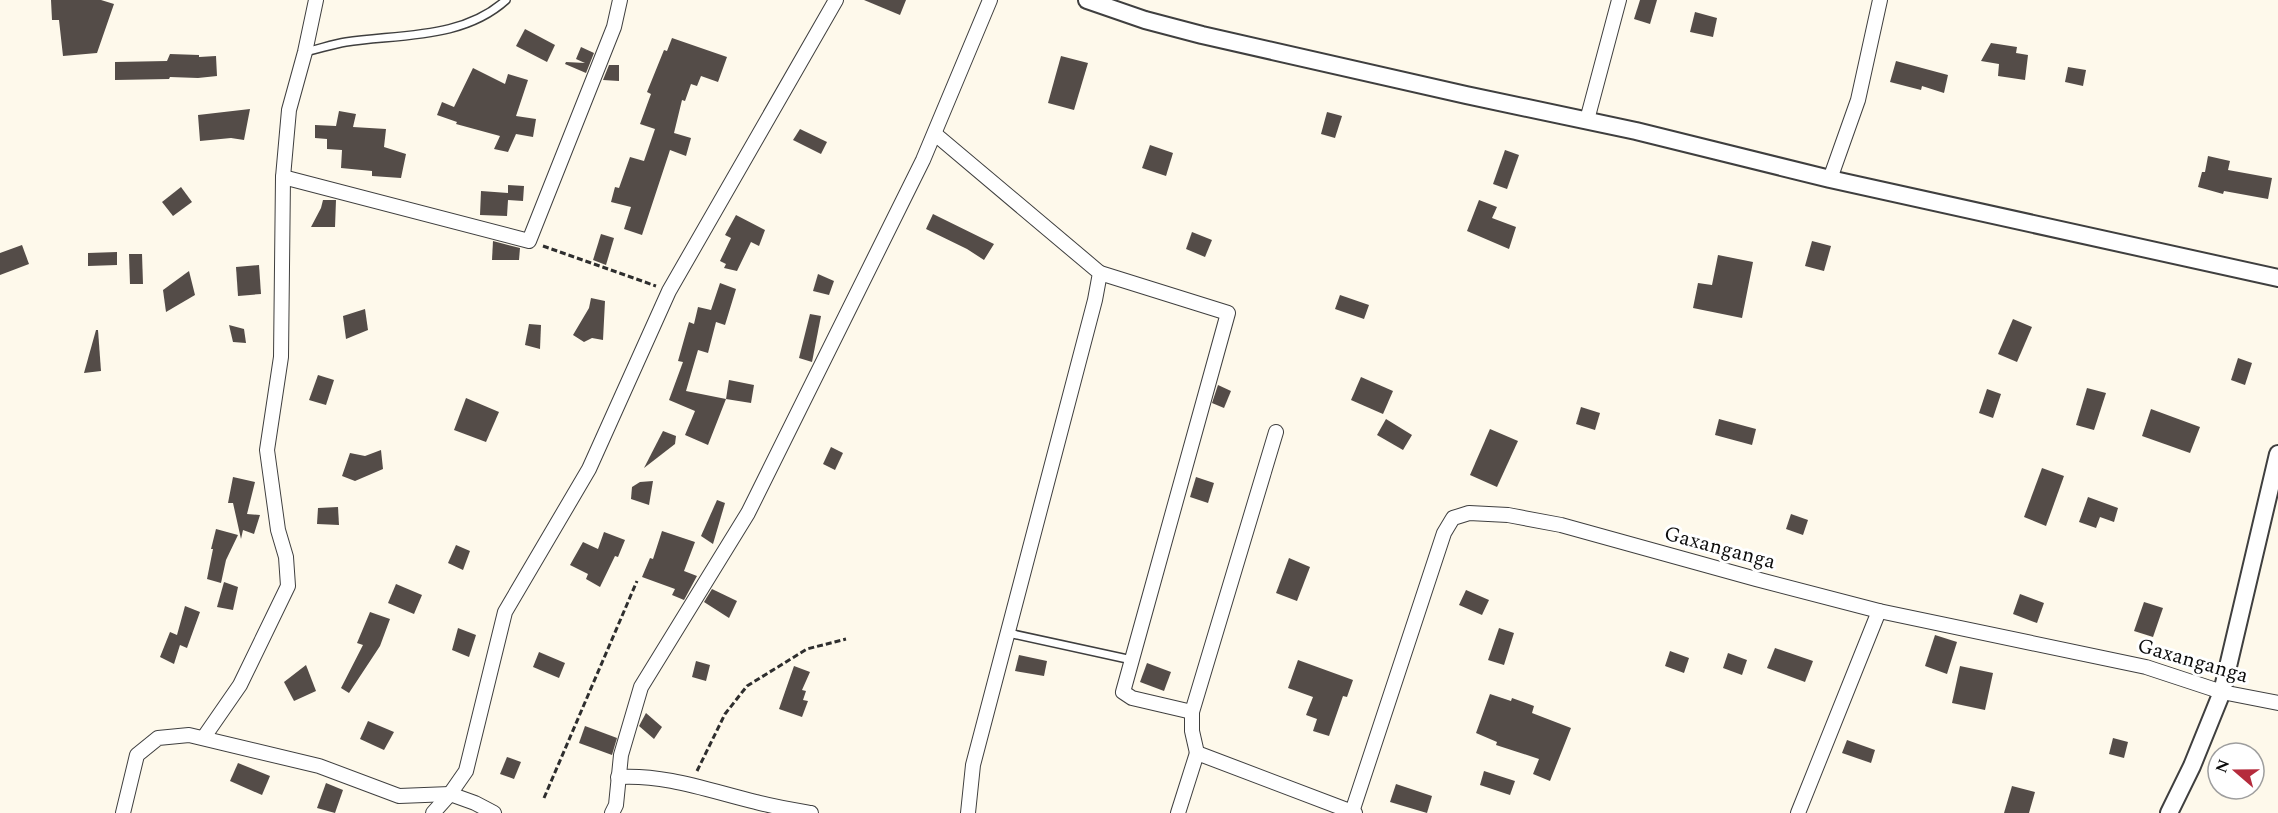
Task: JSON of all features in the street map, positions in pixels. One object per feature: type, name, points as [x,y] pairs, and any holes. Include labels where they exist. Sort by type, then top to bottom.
[{"type":"street","points":[[204,737],[240,685],[288,586],[286,558],[278,530],[267,450],[281,357],[284,177],[289,110],[306,52],[316,0]]},
{"type":"street","points":[[284,177],[529,241],[614,27],[620,0]]},
{"type":"street","points":[[433,813],[450,795],[466,771],[505,612],[589,469],[669,291],[836,0]]},
{"type":"street","points":[[612,813],[616,805],[621,754],[641,687],[748,513],[934,134],[990,0]]},
{"type":"street","points":[[1087,0],[1145,20],[1202,35],[1587,120],[1830,179],[2278,278]]},
{"type":"street","points":[[1587,120],[1619,0]]},
{"type":"street","points":[[1830,179],[1858,100],[1880,0]]},
{"type":"street","points":[[934,134],[1100,273],[1228,313],[1124,692],[1132,698],[1192,712]]},
{"type":"street","points":[[968,813],[973,765],[1095,300],[1100,273]]},
{"type":"street","points":[[1178,813],[1197,753],[1192,731],[1192,712],[1276,432]]},
{"type":"street","points":[[2169,813],[2192,766],[2222,692],[2278,454]]},
{"type":"street","name":"Gaxanganga","points":[[1354,812],[1444,532],[1453,518],[1469,513],[1508,515],[1562,525],[1879,611],[2146,667],[2222,692],[2278,703]]},
{"type":"street","points":[[1798,813],[1879,611]]},
{"type":"street","points":[[123,813],[137,755],[158,738],[189,735],[319,766],[399,796],[450,795],[475,803],[494,813]]},
{"type":"street","points":[[1197,753],[1354,812]]},
{"type":"street","points":[[618,777],[633,776],[692,784],[757,803],[811,813]]},
{"type":"lane","points":[[306,52],[346,42],[389,39],[464,26],[494,11],[506,0]]},
{"type":"lane","points":[[1008,633],[1132,660]]},
{"type":"path","points":[[529,241],[669,291]]},
{"type":"path","points":[[544,798],[637,581]]},
{"type":"path","points":[[692,784],[725,714],[747,686],[807,650],[846,639]]},
{"type":"building","points":[[51,0],[101,0],[114,4],[97,53],[63,56],[59,20],[52,20]]},
{"type":"building","points":[[864,0],[906,0],[900,15]]},
{"type":"building","points":[[1640,0],[1657,0],[1650,24],[1634,19]]},
{"type":"building","points":[[1695,12],[1717,18],[1713,37],[1690,32]]},
{"type":"building","points":[[525,29],[555,45],[547,62],[516,46]]},
{"type":"building","points":[[672,38],[727,57],[718,82],[701,76],[697,86],[691,84],[685,101],[682,100],[674,133],[691,138],[686,156],[670,150],[642,235],[624,229],[631,207],[611,202],[615,187],[619,188],[630,157],[644,161],[655,129],[640,124],[651,94],[647,92],[664,50],[667,51]]},
{"type":"building","points":[[1991,43],[2017,47],[2016,53],[2028,55],[2025,80],[1998,76],[1999,64],[1981,61]]},
{"type":"building","points":[[581,47],[594,53],[586,73],[565,64],[566,62],[585,63],[576,59]]},
{"type":"building","points":[[170,54],[216,56],[217,76],[115,80],[115,62],[167,61]]},
{"type":"building","points":[[1061,56],[1088,63],[1074,110],[1048,103]]},
{"type":"building","points":[[1896,61],[1948,75],[1944,93],[1922,86],[1921,90],[1890,82]]},
{"type":"building","points":[[609,65],[619,65],[619,81],[603,80]]},
{"type":"building","points":[[2068,67],[2086,70],[2083,86],[2065,82]]},
{"type":"building","points":[[473,68],[505,84],[508,74],[528,80],[516,116],[536,119],[533,137],[516,134],[508,152],[494,149],[500,136],[456,124],[457,122],[437,115],[442,102],[454,107]]},
{"type":"building","points":[[250,109],[244,140],[231,138],[200,141],[198,115]]},
{"type":"building","points":[[339,111],[356,114],[353,127],[386,129],[384,147],[406,154],[401,178],[372,176],[372,171],[341,168],[342,150],[327,149],[327,139],[315,138],[315,125],[336,126]]},
{"type":"building","points":[[1327,112],[1342,116],[1335,138],[1321,134]]},
{"type":"building","points":[[800,129],[827,142],[821,154],[793,140]]},
{"type":"building","points":[[1150,145],[1173,153],[1166,176],[1142,168]]},
{"type":"building","points":[[1505,150],[1519,155],[1507,189],[1493,184]]},
{"type":"building","points":[[2208,156],[2230,161],[2228,170],[2272,178],[2268,199],[2224,191],[2223,194],[2198,187],[2202,172],[2205,172]]},
{"type":"building","points":[[508,185],[524,186],[523,201],[508,200],[507,216],[480,215],[481,191],[508,193]]},
{"type":"building","points":[[181,187],[192,202],[173,216],[162,202]]},
{"type":"building","points":[[323,200],[336,200],[335,227],[311,227],[321,208]]},
{"type":"building","points":[[1479,200],[1497,207],[1492,218],[1516,227],[1509,249],[1467,231]]},
{"type":"building","points":[[933,214],[994,244],[984,260],[926,229]]},
{"type":"building","points":[[736,215],[765,230],[759,246],[751,242],[737,271],[724,268],[726,264],[720,261],[731,238],[725,235]]},
{"type":"building","points":[[1192,232],[1212,240],[1205,257],[1186,249]]},
{"type":"building","points":[[601,234],[614,238],[606,265],[593,260]]},
{"type":"building","points":[[493,241],[520,248],[519,260],[492,260]]},
{"type":"building","points":[[1812,241],[1831,246],[1824,271],[1805,266]]},
{"type":"building","points":[[22,245],[29,264],[0,275],[0,253]]},
{"type":"building","points":[[117,252],[117,265],[88,266],[88,253]]},
{"type":"building","points":[[129,254],[142,254],[143,284],[130,284]]},
{"type":"building","points":[[1718,255],[1753,262],[1742,318],[1693,308],[1698,283],[1712,285]]},
{"type":"building","points":[[259,265],[261,294],[238,296],[236,267]]},
{"type":"building","points":[[189,271],[195,295],[166,312],[163,290]]},
{"type":"building","points":[[818,274],[834,281],[829,295],[813,291]]},
{"type":"building","points":[[720,283],[736,289],[725,325],[716,322],[708,353],[698,350],[686,391],[726,399],[708,445],[685,435],[695,411],[669,400],[683,362],[678,361],[689,322],[694,324],[698,307],[711,310]]},
{"type":"building","points":[[1340,295],[1369,305],[1364,319],[1335,309]]},
{"type":"building","points":[[591,298],[605,301],[603,340],[592,338],[584,342],[573,335],[589,308]]},
{"type":"building","points":[[365,309],[368,330],[346,339],[343,316]]},
{"type":"building","points":[[810,314],[821,316],[812,362],[799,358]]},
{"type":"building","points":[[2013,319],[2032,327],[2017,362],[1998,354]]},
{"type":"building","points":[[529,324],[541,325],[540,349],[525,345]]},
{"type":"building","points":[[229,325],[244,329],[246,343],[233,342]]},
{"type":"building","points":[[96,330],[98,330],[101,371],[84,373]]},
{"type":"building","points":[[2238,358],[2252,363],[2245,385],[2231,380]]},
{"type":"building","points":[[318,375],[334,380],[326,405],[309,400]]},
{"type":"building","points":[[1361,377],[1393,391],[1383,414],[1351,400]]},
{"type":"building","points":[[729,380],[754,385],[751,403],[726,399]]},
{"type":"building","points":[[1218,385],[1231,391],[1224,408],[1212,403]]},
{"type":"building","points":[[2087,388],[2106,393],[2094,430],[2076,425]]},
{"type":"building","points":[[1987,389],[2001,394],[1993,418],[1979,413]]},
{"type":"building","points":[[466,398],[499,412],[486,442],[454,430]]},
{"type":"building","points":[[1581,407],[1600,413],[1595,430],[1576,424]]},
{"type":"building","points":[[2151,409],[2200,427],[2190,453],[2142,436]]},
{"type":"building","points":[[1386,419],[1412,435],[1403,450],[1377,435]]},
{"type":"building","points":[[1719,419],[1756,429],[1752,445],[1715,435]]},
{"type":"building","points":[[1490,429],[1518,441],[1497,487],[1470,475]]},
{"type":"building","points":[[663,431],[676,436],[675,444],[644,468]]},
{"type":"building","points":[[831,447],[843,453],[835,470],[823,464]]},
{"type":"building","points":[[381,450],[383,469],[355,481],[342,476],[350,453],[365,456]]},
{"type":"building","points":[[2042,468],[2064,476],[2046,526],[2024,517]]},
{"type":"building","points":[[233,477],[255,482],[247,514],[260,515],[254,534],[243,530],[241,539],[233,503],[228,503]]},
{"type":"building","points":[[1196,477],[1214,483],[1208,503],[1190,497]]},
{"type":"building","points":[[653,481],[649,505],[631,499],[632,487],[640,482]]},
{"type":"building","points":[[2088,497],[2118,508],[2114,522],[2100,517],[2096,528],[2079,522]]},
{"type":"building","points":[[717,500],[725,503],[713,544],[701,536]]},
{"type":"building","points":[[338,507],[339,525],[317,524],[318,508]]},
{"type":"building","points":[[1791,514],[1808,520],[1803,535],[1786,529]]},
{"type":"building","points":[[216,529],[238,535],[226,560],[221,583],[207,579]]},
{"type":"building","points":[[662,531],[695,542],[684,571],[697,576],[684,600],[672,595],[675,589],[642,577],[650,558],[653,559]]},
{"type":"building","points":[[604,532],[625,540],[618,557],[615,556],[600,587],[586,579],[588,574],[570,565],[583,542],[598,549]]},
{"type":"building","points":[[456,545],[470,551],[463,570],[448,563]]},
{"type":"building","points":[[1289,558],[1310,567],[1297,601],[1276,593]]},
{"type":"building","points":[[224,582],[238,587],[233,610],[217,607]]},
{"type":"building","points":[[396,584],[422,595],[414,614],[388,603]]},
{"type":"building","points":[[712,589],[737,601],[729,618],[704,602]]},
{"type":"building","points":[[1466,590],[1489,600],[1482,615],[1459,605]]},
{"type":"building","points":[[2020,594],[2044,603],[2037,623],[2013,614]]},
{"type":"building","points":[[2144,602],[2163,608],[2153,637],[2134,631]]},
{"type":"building","points":[[185,606],[200,612],[187,648],[180,645],[174,664],[160,657],[170,632],[177,635]]},
{"type":"building","points":[[370,612],[390,619],[380,646],[349,693],[341,688],[363,645],[357,643]]},
{"type":"building","points":[[458,628],[476,635],[469,657],[452,650]]},
{"type":"building","points":[[1499,628],[1514,633],[1504,665],[1488,660]]},
{"type":"building","points":[[1935,635],[1957,642],[1947,674],[1925,666]]},
{"type":"building","points":[[1775,648],[1813,661],[1805,682],[1767,668]]},
{"type":"building","points":[[1670,651],[1689,658],[1684,673],[1665,666]]},
{"type":"building","points":[[539,652],[565,663],[559,678],[533,667]]},
{"type":"building","points":[[1728,653],[1747,660],[1742,675],[1723,668]]},
{"type":"building","points":[[1019,655],[1047,661],[1044,676],[1015,671]]},
{"type":"building","points":[[1298,660],[1353,680],[1347,697],[1343,696],[1329,736],[1313,731],[1317,719],[1306,715],[1313,697],[1288,688]]},
{"type":"building","points":[[696,661],[710,665],[706,681],[692,677]]},
{"type":"building","points":[[1147,663],[1171,672],[1164,691],[1140,682]]},
{"type":"building","points":[[306,665],[316,691],[294,701],[284,682]]},
{"type":"building","points":[[794,666],[810,672],[802,690],[806,691],[803,700],[808,701],[802,717],[779,709]]},
{"type":"building","points":[[1960,666],[1993,673],[1985,710],[1952,703]]},
{"type":"building","points":[[1490,694],[1511,701],[1512,698],[1534,706],[1532,713],[1571,728],[1550,781],[1533,774],[1539,759],[1496,745],[1497,742],[1476,733]]},
{"type":"building","points":[[646,713],[662,727],[654,739],[639,726]]},
{"type":"building","points":[[368,721],[394,732],[384,750],[360,739]]},
{"type":"building","points":[[585,726],[617,738],[612,755],[579,743]]},
{"type":"building","points":[[2113,738],[2128,742],[2124,758],[2109,754]]},
{"type":"building","points":[[1847,740],[1875,750],[1871,763],[1842,753]]},
{"type":"building","points":[[507,757],[521,762],[514,779],[500,774]]},
{"type":"building","points":[[238,763],[270,776],[262,795],[230,781]]},
{"type":"building","points":[[1484,771],[1515,781],[1510,795],[1480,785]]},
{"type":"building","points":[[326,783],[343,790],[335,813],[317,808]]},
{"type":"building","points":[[1396,784],[1432,796],[1427,813],[1390,802]]},
{"type":"building","points":[[2012,786],[2035,792],[2029,813],[2004,813]]}]
